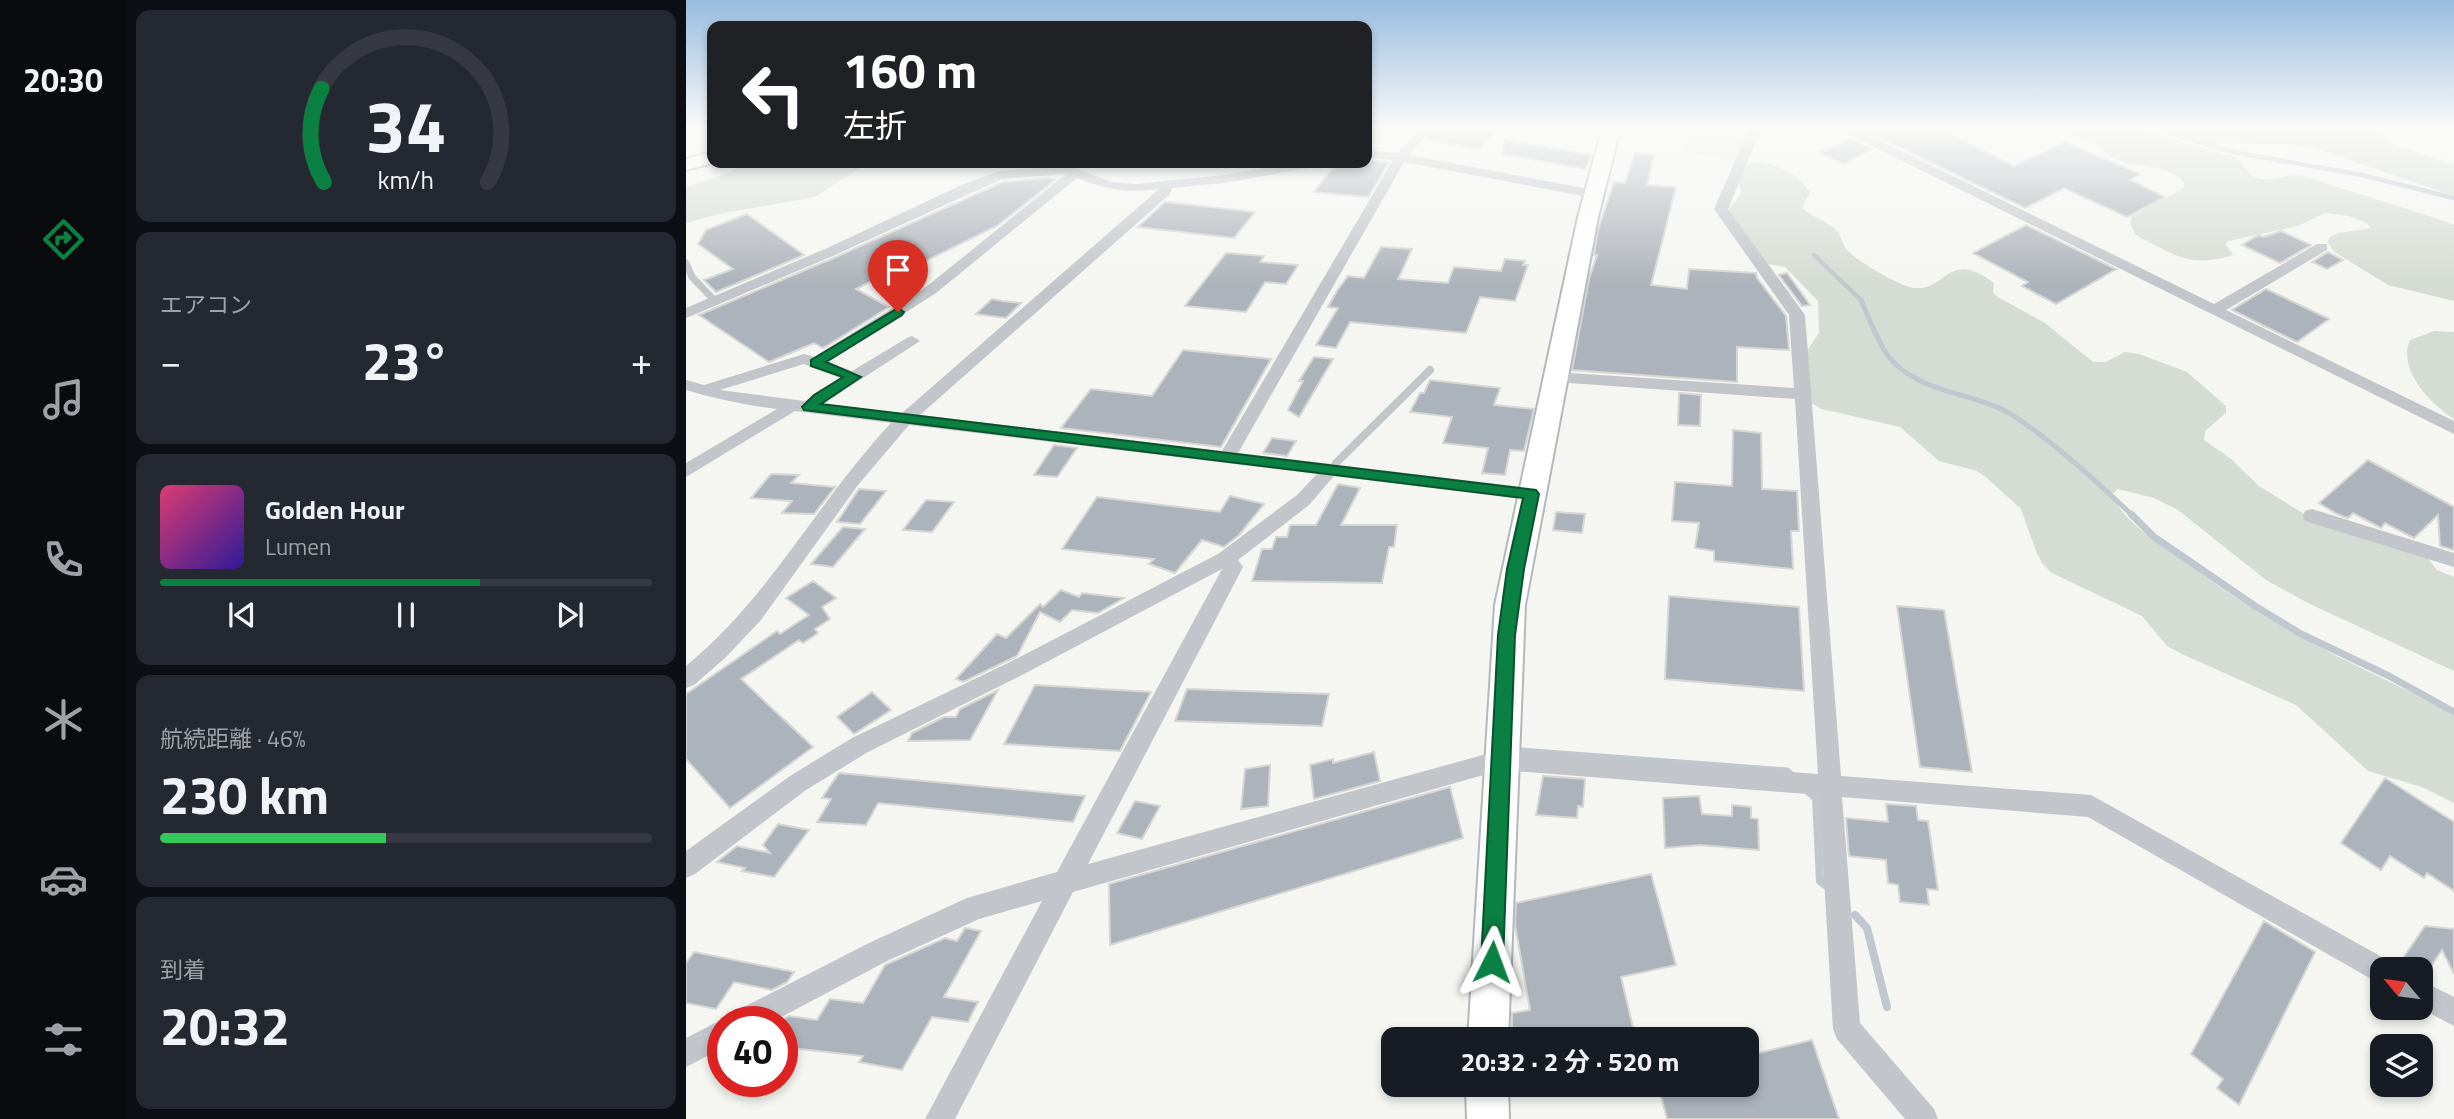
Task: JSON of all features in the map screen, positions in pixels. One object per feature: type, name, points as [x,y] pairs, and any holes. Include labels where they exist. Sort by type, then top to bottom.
[{"type":"street","points":[[686,313],[830,252],[982,181]]},
{"type":"street","points":[[816,363],[931,290],[1065,181]]},
{"type":"street","points":[[1096,181],[1122,188],[1207,181]]},
{"type":"street","points":[[1227,457],[1387,181]]},
{"type":"street","points":[[1527,181],[1594,194]]},
{"type":"street","points":[[1489,1027],[1509,614],[1531,494],[1597,181]]},
{"type":"street","points":[[1733,181],[1721,209],[1797,315],[1847,1029],[1924,1119]]},
{"type":"street","points":[[1962,181],[2454,428]]},
{"type":"street","points":[[686,679],[718,652],[754,614],[852,481],[905,419],[1165,191],[1166,186]]},
{"type":"street","points":[[2215,310],[2322,247]]},
{"type":"street","points":[[686,471],[783,414],[819,398],[912,341]]},
{"type":"street","points":[[693,390],[758,375],[804,359],[854,377]]},
{"type":"street","points":[[1555,377],[1802,394]]},
{"type":"street","points":[[693,390],[800,406],[1531,494]]},
{"type":"street","points":[[686,866],[798,783],[860,745],[1017,668],[1225,559],[1303,500],[1330,470]]},
{"type":"street","points":[[2312,516],[2454,560]]},
{"type":"street","points":[[939,1119],[1233,567],[1225,559]]},
{"type":"street","points":[[775,1006],[927,928],[976,908],[1066,880],[1501,760],[2091,806],[2370,964]]},
{"type":"street","points":[[2433,1000],[2454,1012]]},
{"type":"street","points":[[686,1052],[707,1041]]},
{"type":"street","points":[[1487,1097],[1488,1119]]},
{"type":"lane","points":[[686,263],[695,280],[715,301]]},
{"type":"lane","points":[[1330,470],[1430,370]]},
{"type":"shaded area","points":[[704,181],[839,181],[815,197],[719,214],[686,223],[686,187]]},
{"type":"shaded area","points":[[1801,181],[1810,192],[1802,208],[1837,230],[1846,248],[1853,255],[1908,287],[1925,287],[1957,270],[1967,269],[1994,283],[1993,293],[1998,297],[2045,323],[2093,362],[2106,362],[2125,352],[2139,354],[2187,372],[2226,406],[2226,413],[2205,431],[2204,440],[2231,459],[2259,486],[2312,519],[2426,556],[2437,570],[2454,577],[2454,671],[2310,604],[2266,580],[2178,510],[2154,498],[2118,489],[2112,494],[2124,513],[2143,532],[2254,610],[2317,646],[2454,716],[2454,803],[2422,787],[2368,771],[2296,705],[2167,646],[2142,616],[2052,573],[2042,563],[2036,551],[2021,509],[1977,471],[1939,461],[1900,427],[1822,409],[1811,403],[1807,351],[1819,333],[1818,301],[1785,267],[1768,264],[1730,213],[1729,209],[1741,195],[1739,182]]},
{"type":"shaded area","points":[[2182,181],[2319,181],[2454,225],[2454,301],[2388,285],[2333,251],[2328,242],[2330,237],[2371,228],[2367,223],[2349,216],[2325,213],[2298,226],[2228,241],[2225,244],[2233,254],[2216,259],[2193,260],[2174,255],[2135,234],[2130,223],[2132,216],[2185,185]]},
{"type":"shaded area","points":[[2411,181],[2454,181],[2454,196]]},
{"type":"shaded area","points":[[2434,331],[2454,332],[2454,419],[2436,405],[2418,385],[2408,363],[2410,340]]},
{"type":"building","points":[[1053,181],[997,226],[907,270],[900,266],[856,289],[889,307],[823,348],[814,343],[769,362],[699,315],[836,257],[1003,182]]},
{"type":"building","points":[[1323,181],[1377,181],[1368,197],[1314,192]]},
{"type":"building","points":[[1648,181],[1647,185],[1676,187],[1651,285],[1687,289],[1689,269],[1756,273],[1786,316],[1789,350],[1737,347],[1737,382],[1572,370],[1589,279],[1597,255],[1594,255],[1598,230],[1614,182]]},
{"type":"building","points":[[1970,181],[2133,181],[2165,197],[2127,217],[2064,188],[2025,208]]},
{"type":"building","points":[[1165,202],[1255,212],[1234,238],[1138,227]]},
{"type":"building","points":[[747,214],[804,255],[716,292],[704,280],[733,269],[698,244],[706,230]]},
{"type":"building","points":[[2026,225],[2116,269],[2056,304],[2022,286],[2028,282],[1973,253]]},
{"type":"building","points":[[2281,231],[2311,245],[2280,263],[2242,245],[2259,235],[2263,237]]},
{"type":"building","points":[[1381,247],[1412,249],[1398,279],[1448,283],[1454,267],[1501,271],[1505,259],[1525,261],[1523,265],[1528,265],[1515,301],[1480,297],[1466,333],[1350,322],[1336,348],[1316,345],[1338,308],[1328,307],[1337,291],[1348,276],[1364,278]]},
{"type":"building","points":[[2328,252],[2343,260],[2327,269],[2312,262]]},
{"type":"building","points":[[1226,253],[1264,256],[1260,262],[1298,265],[1286,284],[1265,282],[1246,312],[1185,306]]},
{"type":"building","points":[[1787,273],[1810,305],[1802,306],[1779,275]]},
{"type":"building","points":[[2266,289],[2329,319],[2297,342],[2232,310]]},
{"type":"building","points":[[992,299],[1021,303],[1006,318],[976,314]]},
{"type":"building","points":[[1183,350],[1271,359],[1221,447],[1061,428],[1091,389],[1152,396]]},
{"type":"building","points":[[1314,357],[1333,359],[1299,417],[1288,410],[1303,381],[1299,381]]},
{"type":"building","points":[[1430,380],[1500,388],[1494,405],[1534,409],[1524,451],[1510,450],[1505,475],[1482,473],[1488,448],[1443,443],[1452,417],[1410,412]]},
{"type":"building","points":[[1679,393],[1701,395],[1700,426],[1678,425]]},
{"type":"building","points":[[1733,430],[1761,433],[1762,489],[1797,491],[1799,531],[1791,531],[1793,569],[1714,561],[1714,551],[1695,548],[1699,523],[1672,521],[1675,482],[1732,486]]},
{"type":"building","points":[[1272,438],[1296,441],[1287,456],[1263,453]]},
{"type":"building","points":[[1054,445],[1077,448],[1057,477],[1034,475]]},
{"type":"building","points":[[2368,460],[2454,507],[2454,550],[2440,546],[2438,515],[2414,538],[2385,523],[2381,528],[2353,513],[2348,518],[2337,514],[2319,503]]},
{"type":"building","points":[[771,474],[799,475],[791,483],[835,487],[814,514],[782,513],[792,501],[751,498]]},
{"type":"building","points":[[1338,484],[1360,488],[1341,525],[1397,525],[1394,547],[1389,547],[1382,583],[1252,581],[1262,549],[1272,549],[1276,537],[1287,537],[1290,525],[1316,525]]},
{"type":"building","points":[[859,489],[886,491],[860,524],[837,522]]},
{"type":"building","points":[[1230,496],[1264,504],[1239,535],[1224,547],[1202,540],[1175,573],[1149,564],[1154,559],[1062,549],[1097,497],[1220,512]]},
{"type":"building","points":[[926,500],[954,502],[932,532],[903,530]]},
{"type":"building","points":[[1556,512],[1585,514],[1582,533],[1553,530]]},
{"type":"building","points":[[843,527],[865,529],[833,567],[811,564]]},
{"type":"building","points":[[813,581],[836,598],[822,607],[830,619],[815,629],[818,633],[803,643],[799,640],[741,679],[813,747],[730,808],[686,759],[686,694],[777,631],[780,634],[809,615],[786,598]]},
{"type":"building","points":[[1061,590],[1079,597],[1082,593],[1124,598],[1098,613],[1072,610],[1060,622],[1040,612],[1017,656],[963,682],[956,679],[997,634],[1006,638],[1040,604],[1043,607]]},
{"type":"building","points":[[1669,596],[1799,607],[1804,691],[1665,679]]},
{"type":"building","points":[[1897,606],[1944,610],[1972,772],[1920,767]]},
{"type":"building","points":[[1035,685],[1151,692],[1120,751],[1004,744]]},
{"type":"building","points":[[1187,689],[1329,694],[1322,726],[1175,721]]},
{"type":"building","points":[[998,690],[970,740],[908,741],[912,733],[944,717],[956,717],[960,709]]},
{"type":"building","points":[[872,692],[891,710],[854,734],[837,717]]},
{"type":"building","points":[[1374,752],[1380,781],[1314,799],[1310,765],[1333,759],[1333,763]]},
{"type":"building","points":[[1270,765],[1268,806],[1241,809],[1245,769]]},
{"type":"building","points":[[839,773],[1085,796],[1073,822],[878,803],[866,825],[817,822],[831,799],[822,798]]},
{"type":"building","points":[[1543,776],[1585,779],[1583,807],[1578,806],[1577,818],[1536,815]]},
{"type":"building","points":[[2385,778],[2454,822],[2454,891],[2427,873],[2424,878],[2390,856],[2381,870],[2341,843]]},
{"type":"building","points":[[1450,787],[1463,838],[1110,945],[1109,884]]},
{"type":"building","points":[[1699,796],[1702,814],[1732,816],[1732,805],[1751,807],[1751,818],[1758,819],[1759,850],[1700,845],[1665,848],[1663,798]]},
{"type":"building","points":[[1135,801],[1160,806],[1142,839],[1117,833]]},
{"type":"building","points":[[1886,804],[1916,806],[1918,820],[1928,821],[1938,890],[1927,889],[1929,905],[1900,902],[1898,885],[1888,883],[1886,860],[1849,856],[1846,818],[1888,822]]},
{"type":"building","points":[[778,824],[809,830],[774,877],[742,871],[745,868],[717,862],[737,846],[770,853],[763,845]]},
{"type":"building","points":[[1651,874],[1676,965],[1621,977],[1633,1027],[1512,1027],[1512,1013],[1530,1010],[1515,925],[1516,903]]},
{"type":"building","points":[[2264,921],[2315,952],[2239,1105],[2217,1088],[2223,1079],[2191,1054]]},
{"type":"building","points":[[2425,926],[2454,929],[2454,974],[2442,950],[2433,963],[2433,957],[2404,957]]},
{"type":"building","points":[[965,928],[981,931],[944,997],[978,1002],[968,1022],[932,1017],[902,1070],[859,1062],[863,1056],[798,1049],[798,1017],[817,1020],[830,999],[863,1003],[885,965],[945,938],[957,941]]},
{"type":"building","points":[[694,952],[794,972],[787,982],[772,990],[734,982],[718,1006],[707,1007],[686,1003],[686,963]]},
{"type":"building","points":[[1812,1040],[1839,1119],[1667,1119],[1661,1097],[1759,1097],[1759,1053]]},
{"type":"waterway","points":[[2387,181],[2454,198]]},
{"type":"waterway","points":[[1814,255],[1861,300]]},
{"type":"waterway","points":[[1861,300],[1881,344],[1901,369],[1931,386],[1983,402],[2014,416],[2090,476],[2133,516]]},
{"type":"waterway","points":[[2133,516],[2154,537],[2255,606],[2301,634],[2389,676],[2454,712]]},
{"type":"waterway","points":[[1521,751],[1787,771],[1790,774]]},
{"type":"waterway","points":[[1809,792],[1816,798],[1820,881],[1825,885]]},
{"type":"waterway","points":[[1855,915],[1867,928],[1887,1007]]},
{"type":"route","points":[[898,312],[816,363],[854,377],[809,407],[1531,494],[1516,569],[1507,635],[1492,962]]}]
